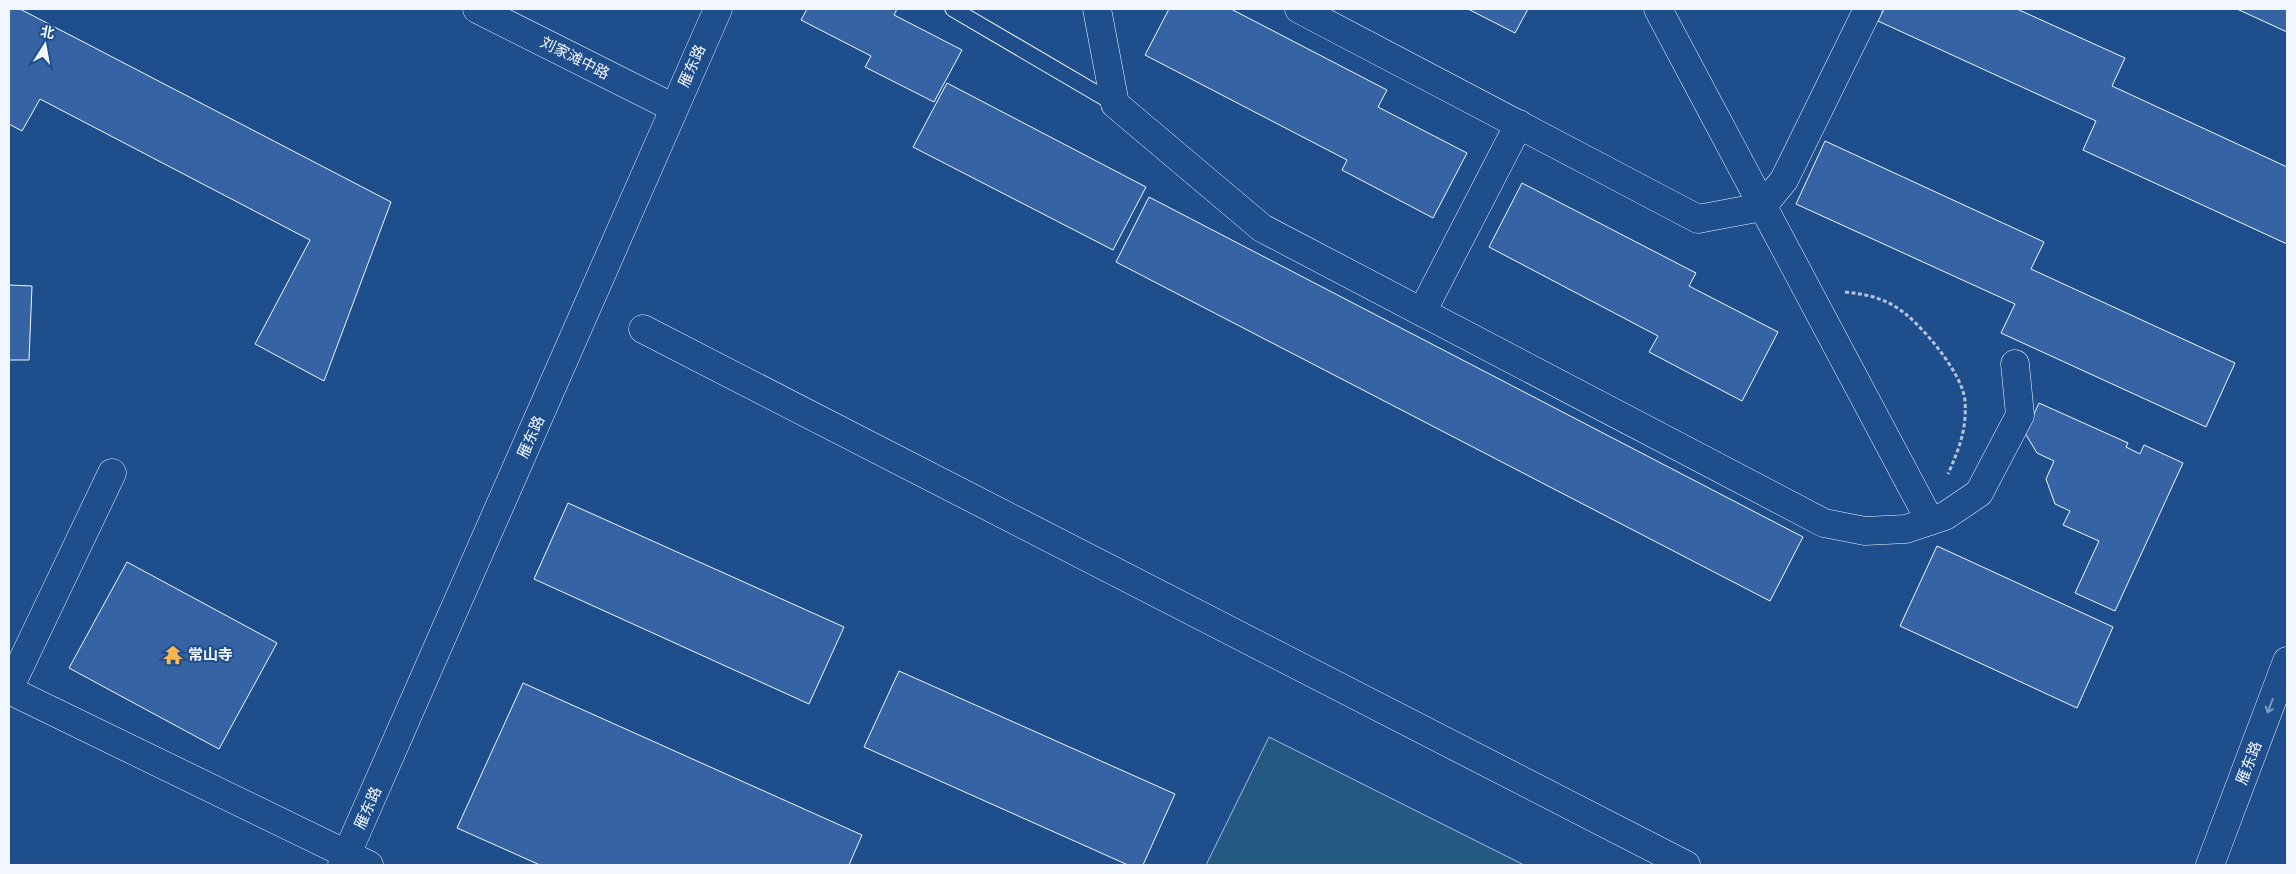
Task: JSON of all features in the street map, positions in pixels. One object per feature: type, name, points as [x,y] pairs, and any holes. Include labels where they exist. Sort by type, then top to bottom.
[{"type":"street","name":"刘家滩中路","points":[[477,9],[674,108]]},
{"type":"street","name":"雁东路","points":[[353,862],[674,108],[718,9]]},
{"type":"street","points":[[1097,9],[1115,104],[1262,228],[1824,523],[1865,531],[1906,529],[1926,513],[1945,516],[1979,493],[2020,415],[2015,364]]},
{"type":"street","points":[[1299,9],[1698,219],[1762,207],[1784,180],[1868,9]]},
{"type":"street","points":[[1658,9],[1926,513]]},
{"type":"street","points":[[1422,312],[1519,124]]},
{"type":"street","points":[[643,329],[1686,865]]},
{"type":"street","points":[[112,474],[9,689],[353,862]]},
{"type":"street","name":"雁东路","points":[[2210,865],[2287,661]]},
{"type":"lane","points":[[953,9],[1115,104]]},
{"type":"path","points":[[1812,301],[1839,292],[1869,295],[1896,307],[1920,326],[1952,368],[1965,399],[1963,439],[1948,476],[1926,513]]},
{"type":"shaded area","points":[[1269,737],[1524,865],[1206,865]]},
{"type":"building","points":[[9,9],[20,9],[391,202],[324,381],[255,344],[310,240],[40,99],[22,131],[9,124]]},
{"type":"building","points":[[807,9],[897,9],[894,15],[962,50],[934,102],[865,67],[871,56],[801,20]]},
{"type":"building","points":[[1169,9],[1231,9],[1387,90],[1378,107],[1467,153],[1433,218],[1342,170],[1347,160],[1145,55]]},
{"type":"building","points":[[1468,9],[1528,9],[1515,33]]},
{"type":"building","points":[[1884,9],[2017,9],[2125,58],[2112,86],[2287,167],[2287,244],[2083,150],[2096,121],[1878,21]]},
{"type":"building","points":[[2237,9],[2287,9],[2287,32]]},
{"type":"building","points":[[947,83],[1146,187],[1113,250],[913,147]]},
{"type":"building","points":[[1825,141],[2044,242],[2031,269],[2235,363],[2206,427],[2001,333],[2015,304],[1796,204]]},
{"type":"building","points":[[1522,183],[1696,273],[1689,286],[1778,332],[1742,401],[1649,352],[1658,336],[1489,247]]},
{"type":"building","points":[[1149,197],[1803,537],[1770,601],[1116,262]]},
{"type":"building","points":[[9,285],[32,286],[29,360],[9,360]]},
{"type":"building","points":[[2039,403],[2128,443],[2126,447],[2140,454],[2144,445],[2183,463],[2115,611],[2075,593],[2099,541],[2063,525],[2070,511],[2055,504],[2046,479],[2054,461],[2037,453],[2025,433]]},
{"type":"building","points":[[568,503],[844,627],[809,704],[534,579]]},
{"type":"building","points":[[1937,546],[2113,627],[2077,708],[1900,626]]},
{"type":"building","name":"常山寺","points":[[127,562],[277,643],[219,749],[69,668]]},
{"type":"building","points":[[899,671],[1175,794],[1143,865],[1128,865],[864,747]]},
{"type":"building","points":[[523,683],[862,835],[849,865],[540,865],[457,828]]},
{"type":"place","name":"常山寺","points":[[173,655]]}]
